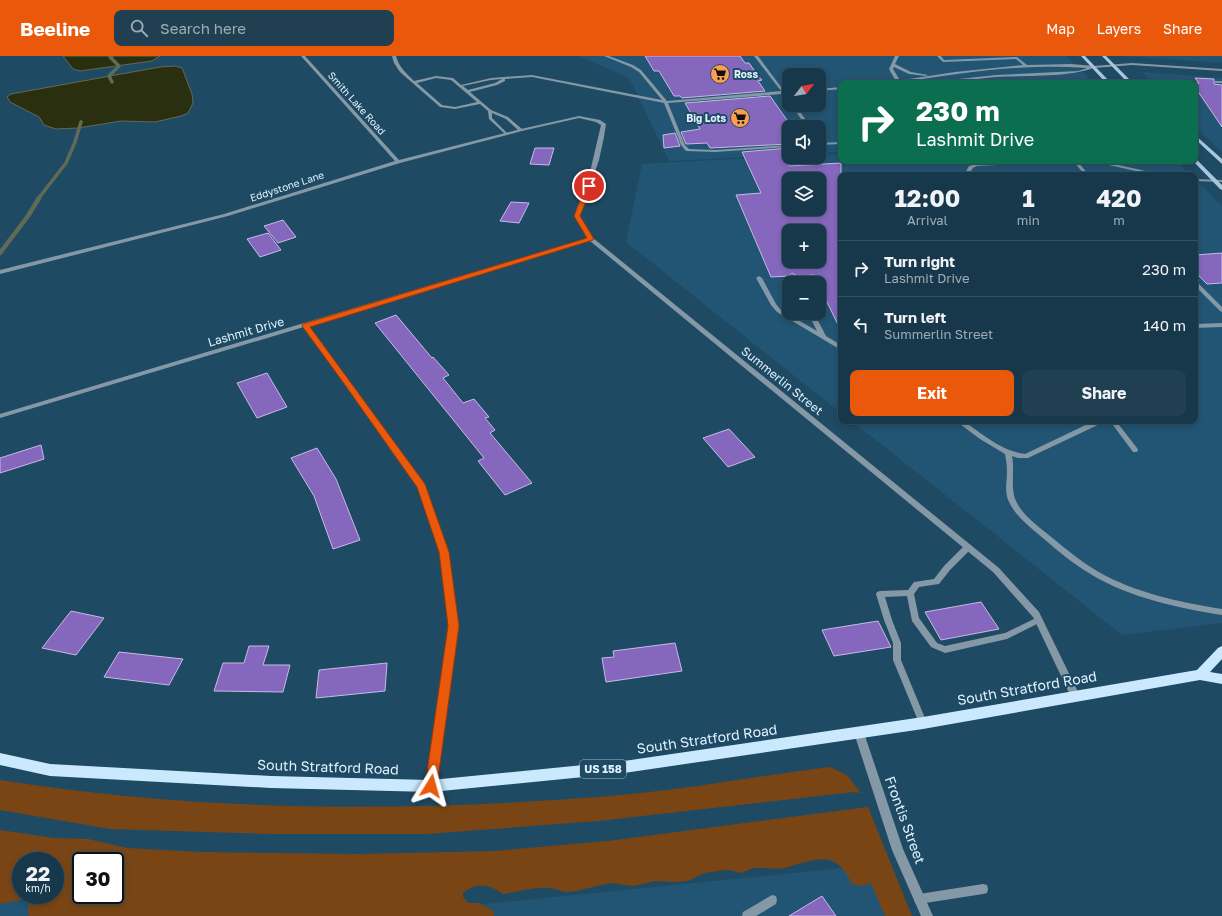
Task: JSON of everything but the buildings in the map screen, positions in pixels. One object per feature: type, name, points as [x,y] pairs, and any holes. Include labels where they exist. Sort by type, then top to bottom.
[{"type":"main road","points":[[1083,56],[1106,80]]},
{"type":"main road","points":[[1104,56],[1128,80]]},
{"type":"main road","points":[[1198,139],[1222,162]]},
{"type":"main road","points":[[1198,163],[1222,188]]},
{"type":"main road","points":[[1200,675],[1222,651]]},
{"type":"main road","name":"South Stratford Road","points":[[0,759],[50,770],[271,782],[431,786],[624,767],[923,723],[1200,675],[1222,679]]},
{"type":"street","name":"Smith Lake Road","points":[[303,56],[398,162]]},
{"type":"street","points":[[1094,67],[1132,64],[1222,70]]},
{"type":"street","name":"Eddystone Lane","points":[[0,272],[226,215],[398,162],[521,130],[579,117]]},
{"type":"street","name":"Summerlin Street","points":[[579,117],[598,121],[604,125],[601,146],[589,186],[577,216],[591,239],[996,570],[1036,615],[1075,696]]},
{"type":"street","name":"Lashmit Drive","points":[[0,416],[306,326],[591,239]]},
{"type":"street","points":[[306,326],[421,486],[444,552],[454,626],[431,786]]},
{"type":"street","name":"Frontis Street","points":[[859,733],[898,850],[927,916]]},
{"type":"lane","points":[[394,56],[396,64],[441,106],[455,108],[481,103]]},
{"type":"lane","points":[[606,56],[632,66],[640,71],[666,102],[683,145],[688,150],[715,151],[782,146]]},
{"type":"lane","points":[[756,56],[782,89]]},
{"type":"lane","points":[[897,56],[891,69],[899,80]]},
{"type":"lane","points":[[939,56],[943,61],[1017,58],[1027,66]]},
{"type":"lane","points":[[894,65],[910,73],[934,76]]},
{"type":"lane","points":[[909,80],[988,69],[1027,66],[1075,65],[1094,67]]},
{"type":"lane","points":[[971,80],[1078,72],[1094,67]]},
{"type":"lane","points":[[414,82],[445,77],[452,79],[490,111],[507,118],[521,130]]},
{"type":"lane","points":[[460,86],[491,79],[517,77],[545,78],[666,102],[782,92]]},
{"type":"lane","points":[[467,92],[496,84],[506,79]]},
{"type":"lane","points":[[1216,82],[1222,82]]},
{"type":"lane","points":[[826,89],[838,88]]},
{"type":"lane","points":[[490,111],[490,118],[506,134]]},
{"type":"lane","points":[[826,143],[838,143]]},
{"type":"lane","points":[[968,172],[971,167],[976,165],[998,164]]},
{"type":"lane","points":[[1078,164],[1084,172]]},
{"type":"lane","points":[[1109,164],[1147,172]]},
{"type":"lane","points":[[1198,180],[1222,181]]},
{"type":"lane","points":[[759,278],[779,312],[838,346]]},
{"type":"lane","points":[[1198,286],[1222,310]]},
{"type":"lane","points":[[814,320],[823,337]]},
{"type":"lane","points":[[1198,326],[1222,325]]},
{"type":"lane","points":[[964,424],[1008,453],[1021,456],[1026,456],[1094,424]]},
{"type":"lane","points":[[1115,424],[1135,450]]},
{"type":"lane","points":[[1008,453],[1011,469],[1008,486],[1012,500],[1018,512],[1088,569],[1110,581],[1142,593],[1173,602],[1222,612]]},
{"type":"lane","points":[[968,547],[947,568],[936,582],[917,584],[910,593],[915,619],[934,645],[945,650],[1007,636],[1038,620]]},
{"type":"lane","points":[[910,593],[880,594],[897,643],[897,660],[923,723]]},
{"type":"lane","points":[[919,899],[984,889]]},
{"type":"lane","points":[[747,916],[772,900]]},
{"type":"shaded area","points":[[63,56],[160,56],[152,61],[80,71],[73,69]]},
{"type":"shaded area","points":[[579,56],[1066,56],[1092,80],[838,80],[838,152],[826,153],[826,120],[782,120],[782,155],[669,161],[629,78]]},
{"type":"shaded area","points":[[1125,56],[1222,56],[1222,63]]},
{"type":"shaded area","points":[[175,66],[182,68],[192,94],[193,103],[188,113],[155,122],[121,121],[78,128],[56,129],[44,125],[39,117],[10,102],[7,97],[11,94],[160,67]]},
{"type":"shaded area","points":[[1142,72],[1222,78],[1222,152],[1198,130],[1198,80],[1149,80]]},
{"type":"shaded area","points":[[838,154],[838,164],[1179,164],[1188,172],[838,172],[838,411],[626,242],[642,164],[782,156],[782,164],[826,164],[826,155]]},
{"type":"shaded area","points":[[1198,182],[1222,206],[1222,623],[1122,635],[856,424],[1198,424]]},
{"type":"shaded area","points":[[830,767],[847,775],[861,793],[854,792],[598,821],[427,834],[271,834],[110,829],[0,810],[0,780],[78,791],[157,799],[236,804],[394,807],[552,800],[631,794]]},
{"type":"shaded area","points":[[868,807],[912,916],[885,916],[871,883],[863,886],[852,884],[848,876],[838,864],[833,861],[820,859],[778,869],[753,868],[742,873],[728,870],[704,873],[688,881],[678,882],[655,881],[634,886],[610,883],[565,892],[551,888],[536,888],[503,894],[488,886],[478,886],[468,889],[463,893],[463,897],[468,903],[479,903],[494,911],[494,916],[29,916],[29,904],[64,904],[64,852],[12,852],[12,902],[0,904],[0,830],[54,838],[88,839],[127,848],[201,852],[359,854],[494,851],[608,841]]},
{"type":"shaded area","points":[[864,866],[887,916],[0,916],[0,898],[12,896],[12,904],[64,904],[64,897],[72,897],[72,904],[124,904],[124,899],[416,911]]},
{"type":"waterway","points":[[112,56],[110,57],[119,66],[109,76],[112,82]]},
{"type":"waterway","points":[[38,199],[66,163],[75,142],[81,122]]},
{"type":"waterway","points":[[0,253],[28,216],[39,198]]},
{"type":"place","name":"Ross","points":[[720,74]]},
{"type":"place","name":"Big Lots","points":[[740,118]]},
{"type":"route","points":[[431,786],[454,626],[444,552],[421,486],[306,326],[591,239],[577,216],[589,186]]}]
